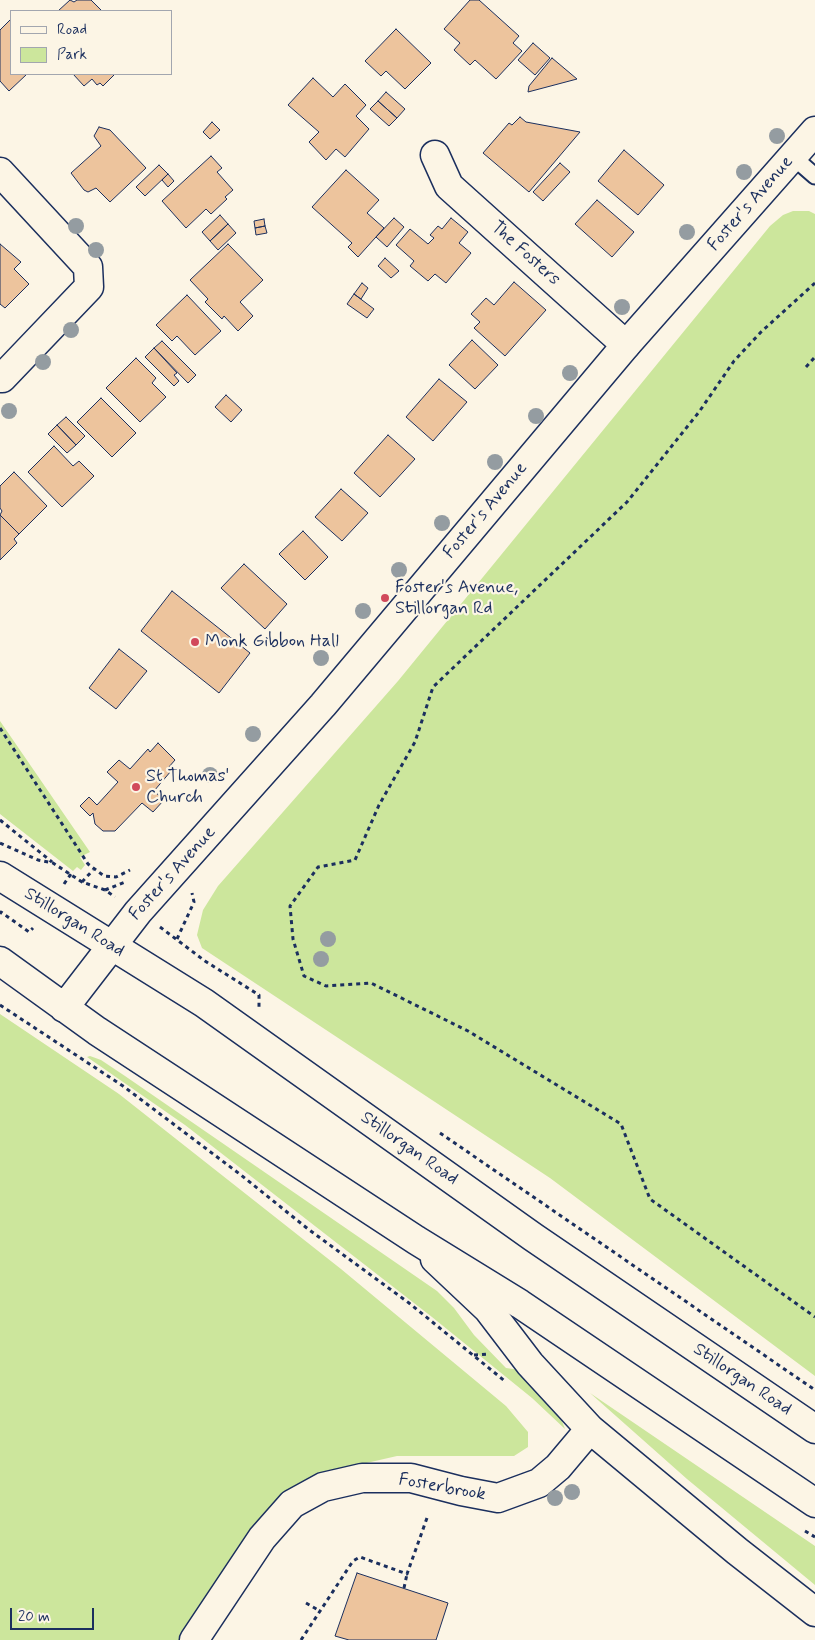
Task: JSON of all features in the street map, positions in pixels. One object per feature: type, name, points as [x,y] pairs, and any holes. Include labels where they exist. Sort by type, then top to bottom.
[{"type":"main road","name":"Foster's Avenue","points":[[64,1008],[110,946],[323,705],[626,345],[815,131]]},
{"type":"main road","name":"The Fosters","points":[[435,155],[449,186],[626,345]]},
{"type":"main road","points":[[0,172],[88,267],[89,287],[2,378]]},
{"type":"main road","name":"Stillorgan Road","points":[[0,876],[204,1003],[541,1243],[815,1429]]},
{"type":"main road","points":[[0,961],[64,1008],[416,1240],[520,1304],[815,1502]]},
{"type":"main road","points":[[416,1240],[488,1309],[530,1364],[590,1429],[737,1551],[815,1612]]},
{"type":"main road","name":"Fosterbrook","points":[[194,1640],[262,1538],[292,1504],[323,1487],[362,1478],[411,1478],[498,1498],[539,1483],[558,1467],[590,1429]]},
{"type":"lane","points":[[792,156],[815,176]]},
{"type":"path","points":[[815,283],[761,332],[734,361],[699,412],[627,502],[433,687],[414,742],[379,805],[356,860],[318,867],[290,906],[293,939],[304,976],[326,986],[371,983],[468,1031],[621,1124],[650,1199],[815,1317]]},
{"type":"path","points":[[806,368],[815,357]]},
{"type":"path","points":[[0,728],[93,870],[104,876],[116,877],[130,870]]},
{"type":"path","points":[[0,820],[53,863],[82,882],[105,890],[115,896]]},
{"type":"path","points":[[0,843],[38,860],[53,863]]},
{"type":"path","points":[[82,882],[93,870]]},
{"type":"path","points":[[64,884],[71,874]]},
{"type":"path","points":[[177,939],[190,913]]},
{"type":"path","points":[[169,933],[204,960],[259,996],[259,1012]]},
{"type":"path","points":[[0,1005],[131,1092],[241,1175],[308,1229],[409,1303],[474,1355]]},
{"type":"path","points":[[438,1132],[815,1390]]},
{"type":"path","points":[[404,1588],[407,1574],[427,1518]]},
{"type":"path","points":[[301,1640],[354,1561],[360,1557],[407,1574]]},
{"type":"path","points":[[306,1603],[320,1611]]},
{"type":"green space","points":[[793,211],[809,211],[815,214],[815,1376],[550,1178],[202,948],[197,935],[203,910],[218,886],[398,681],[770,226],[783,215]]},
{"type":"green space","points":[[0,721],[90,852],[80,857],[85,865],[81,870],[77,867],[73,871],[0,814]]},
{"type":"green space","points":[[0,1014],[119,1094],[341,1269],[506,1406],[528,1432],[528,1447],[514,1456],[397,1456],[362,1464],[302,1483],[263,1516],[180,1640],[0,1640]]},
{"type":"green space","points":[[90,1056],[101,1060],[125,1076],[437,1291],[454,1308],[474,1335],[506,1368],[520,1370],[557,1408],[565,1429],[532,1398],[432,1317],[185,1125],[87,1057]]},
{"type":"green space","points":[[590,1393],[815,1546],[815,1585],[687,1479]]},
{"type":"building","points":[[70,0],[74,2],[77,0],[91,0],[101,10],[59,10]]},
{"type":"building","points":[[470,0],[479,0],[519,36],[513,43],[522,51],[496,79],[475,60],[470,65],[454,50],[460,43],[444,29]]},
{"type":"building","points":[[10,20],[10,75],[26,75],[9,91],[0,81],[0,30]]},
{"type":"building","points":[[396,29],[431,63],[405,89],[386,71],[381,76],[365,61]]},
{"type":"building","points":[[533,43],[550,58],[535,75],[518,60]]},
{"type":"building","points":[[552,58],[577,79],[528,92],[529,86]]},
{"type":"building","points":[[74,75],[114,75],[103,86],[100,83],[97,85],[92,79],[84,86]]},
{"type":"building","points":[[313,78],[333,97],[345,84],[366,105],[356,116],[369,129],[345,157],[336,149],[326,160],[309,142],[319,132],[288,105]]},
{"type":"building","points":[[386,92],[405,109],[397,118],[378,101]]},
{"type":"building","points":[[378,101],[397,118],[389,126],[370,109]]},
{"type":"building","points":[[520,117],[526,122],[580,132],[529,192],[483,153],[509,123],[512,125]]},
{"type":"building","points":[[212,122],[220,130],[210,139],[203,132]]},
{"type":"building","points":[[99,127],[110,130],[146,168],[110,202],[96,188],[88,192],[84,190],[71,173],[101,146],[94,136]]},
{"type":"building","points":[[624,150],[664,185],[638,215],[598,181]]},
{"type":"building","points":[[211,156],[222,168],[217,172],[233,190],[225,197],[227,199],[211,214],[206,209],[186,228],[162,201]]},
{"type":"building","points":[[560,163],[570,172],[543,201],[533,192]]},
{"type":"building","points":[[159,165],[168,174],[145,196],[136,187]]},
{"type":"building","points":[[346,170],[379,200],[367,213],[384,228],[358,257],[348,247],[352,243],[312,207]]},
{"type":"building","points":[[168,174],[174,181],[168,187],[162,180]]},
{"type":"building","points":[[597,200],[634,232],[612,257],[575,224]]},
{"type":"building","points":[[220,215],[228,224],[210,241],[202,232]]},
{"type":"building","points":[[394,218],[404,227],[387,247],[376,237]]},
{"type":"building","points":[[451,218],[468,232],[459,243],[471,253],[446,283],[435,274],[428,281],[410,266],[414,261],[396,245],[410,229],[428,244],[434,238],[430,235],[438,226],[442,229]]},
{"type":"building","points":[[264,219],[265,226],[255,228],[254,221]]},
{"type":"building","points":[[228,224],[236,233],[218,250],[210,241]]},
{"type":"building","points":[[265,226],[267,233],[256,235],[255,228]]},
{"type":"building","points":[[0,244],[21,262],[14,269],[29,284],[5,308],[0,304]]},
{"type":"building","points":[[228,244],[263,280],[240,302],[253,316],[238,331],[224,316],[222,319],[205,302],[208,299],[190,280]]},
{"type":"building","points":[[385,258],[399,271],[391,278],[378,266]]},
{"type":"building","points":[[514,282],[546,310],[505,356],[474,328],[480,322],[471,314],[486,298],[494,305]]},
{"type":"building","points":[[362,283],[368,288],[361,299],[354,294]]},
{"type":"building","points":[[354,294],[374,309],[367,318],[347,304]]},
{"type":"building","points":[[187,295],[221,331],[195,355],[177,336],[172,341],[156,325]]},
{"type":"building","points":[[472,340],[498,365],[475,389],[449,365]]},
{"type":"building","points":[[162,341],[196,375],[188,383],[154,348]]},
{"type":"building","points":[[154,348],[177,373],[174,375],[179,381],[174,386],[145,357]]},
{"type":"building","points":[[136,358],[156,378],[152,383],[166,397],[140,422],[106,388]]},
{"type":"building","points":[[439,379],[467,402],[433,441],[406,417]]},
{"type":"building","points":[[226,395],[242,410],[231,422],[215,407]]},
{"type":"building","points":[[101,398],[136,433],[112,457],[77,422]]},
{"type":"building","points":[[66,417],[85,436],[76,445],[57,425]]},
{"type":"building","points":[[57,425],[76,445],[67,453],[48,434]]},
{"type":"building","points":[[388,435],[415,459],[380,497],[354,473]]},
{"type":"building","points":[[54,446],[73,466],[79,461],[94,476],[62,507],[28,472]]},
{"type":"building","points":[[14,472],[47,506],[19,534],[0,515],[2,511],[0,508],[0,486]]},
{"type":"building","points":[[341,489],[368,513],[342,541],[315,517]]},
{"type":"building","points":[[0,515],[19,534],[14,539],[17,543],[0,560]]},
{"type":"building","points":[[303,531],[328,557],[305,580],[279,554]]},
{"type":"building","points":[[244,564],[287,604],[265,629],[221,588]]},
{"type":"building","name":"Monk Gibbon Hall","points":[[172,591],[250,653],[219,693],[141,631]]},
{"type":"building","points":[[119,649],[147,671],[116,709],[89,688]]},
{"type":"building","name":"St Thomas' Church","points":[[158,743],[175,760],[168,768],[171,771],[154,791],[164,800],[153,812],[142,803],[115,831],[103,831],[95,824],[93,813],[90,816],[80,806],[89,797],[97,805],[118,782],[107,772],[119,760],[130,769],[148,749],[150,752]]},
{"type":"building","points":[[357,1573],[448,1603],[436,1640],[349,1640],[335,1636]]},
{"type":"place","name":"Foster's Avenue, Stillorgan Rd","points":[[385,598]]},
{"type":"place","name":"Monk Gibbon Hall","points":[[195,642]]},
{"type":"place","name":"St Thomas' Church","points":[[136,787]]}]
